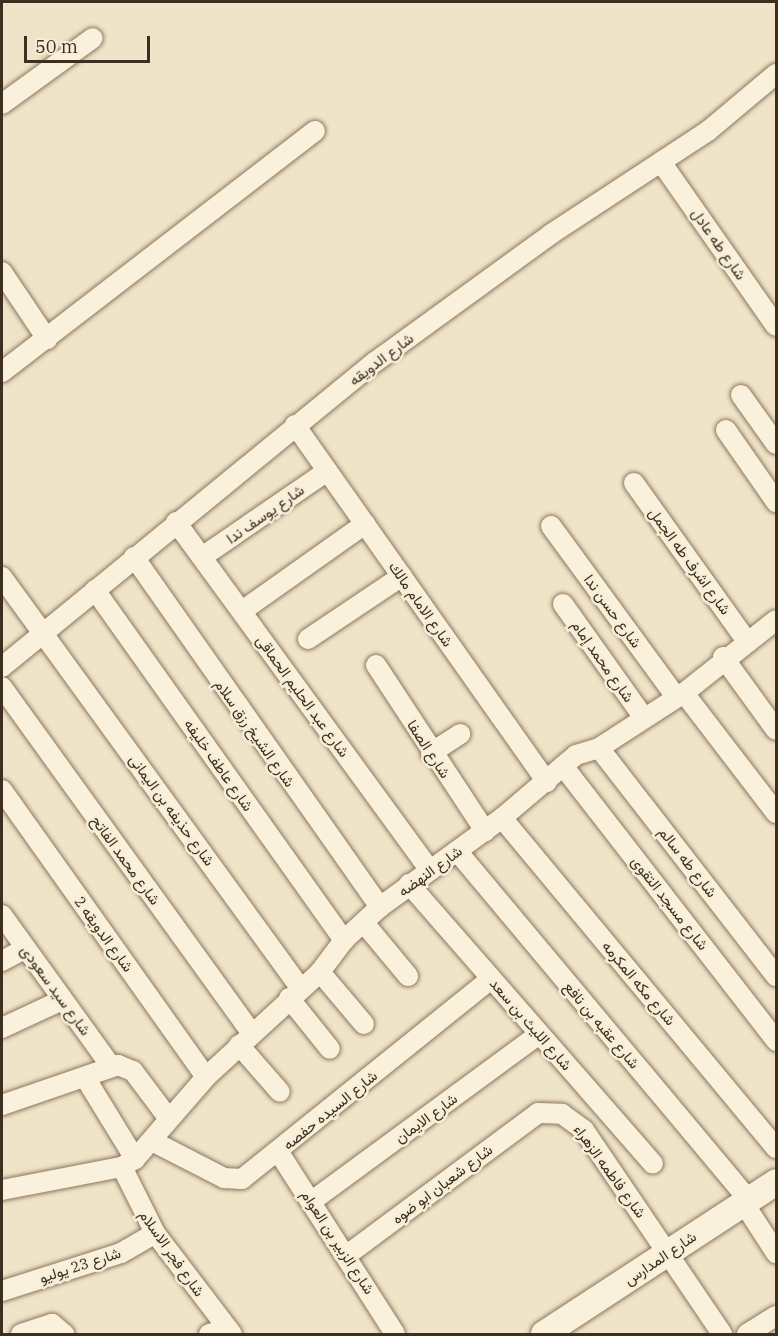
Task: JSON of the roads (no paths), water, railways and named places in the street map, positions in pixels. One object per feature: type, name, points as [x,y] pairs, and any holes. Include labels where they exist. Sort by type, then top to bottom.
[{"type":"street","points":[[2,104],[93,38]]},
{"type":"street","name":"شارع الدويقه","points":[[2,667],[295,425],[551,234],[661,162],[777,74]]},
{"type":"street","points":[[4,365],[47,339],[315,131]]},
{"type":"street","name":"شارع طه عادل","points":[[661,162],[777,326]]},
{"type":"street","points":[[2,272],[47,339]]},
{"type":"street","points":[[741,395],[777,444]]},
{"type":"street","name":"شارع الامام مالك","points":[[295,425],[547,782]]},
{"type":"street","points":[[726,430],[777,502]]},
{"type":"street","name":"شارع يوسف ندا","points":[[202,557],[327,471]]},
{"type":"street","name":"شارع اشرف طه الجمل","points":[[633,483],[746,640]]},
{"type":"street","name":"شارع عبد الحليم الحماقى","points":[[176,522],[430,870]]},
{"type":"street","points":[[242,611],[365,524]]},
{"type":"street","name":"شارع حسن ندا","points":[[550,526],[680,695],[777,813]]},
{"type":"street","name":"شارع الشيخ رزق سلام","points":[[134,557],[380,907]]},
{"type":"street","points":[[308,639],[402,576]]},
{"type":"street","name":"شارع حذيفه بن اليمانى","points":[[2,577],[44,632],[295,994],[330,1049]]},
{"type":"street","name":"شارع عاطف خليفه","points":[[95,590],[344,940]]},
{"type":"street","name":"شارع محمد إمام","points":[[563,604],[644,718]]},
{"type":"street","name":"شارع النهضه","points":[[128,1163],[154,1142],[169,1119],[206,1077],[320,972],[344,940],[380,907],[502,818],[576,755],[599,748],[680,695],[723,657],[777,620]]},
{"type":"street","points":[[723,657],[776,727]]},
{"type":"street","name":"شارع الصفا","points":[[376,665],[431,753],[485,831]]},
{"type":"street","name":"شارع محمد الفاتح","points":[[2,687],[280,1092]]},
{"type":"street","points":[[431,753],[460,734]]},
{"type":"street","name":"شارع طه سالم","points":[[599,748],[777,976]]},
{"type":"street","name":"شارع مسجد التقوى","points":[[563,766],[777,1041]]},
{"type":"street","name":"شارع الدويقه 2","points":[[2,790],[206,1077]]},
{"type":"street","name":"شارع مكه المكرمه","points":[[502,818],[777,1148]]},
{"type":"street","name":"شارع عقبه بن نافع","points":[[457,851],[745,1201],[777,1253]]},
{"type":"street","name":"شارع الليث بن سعد","points":[[409,884],[653,1164]]},
{"type":"street","name":"شارع سيد سعودى","points":[[2,917],[110,1065]]},
{"type":"street","points":[[364,923],[408,976]]},
{"type":"street","points":[[2,961],[25,949]]},
{"type":"street","points":[[320,972],[364,1024]]},
{"type":"street","name":"شارع السيده حفصه","points":[[154,1142],[229,1180],[248,1176],[491,979]]},
{"type":"street","points":[[2,1028],[62,1000]]},
{"type":"street","name":"شارع الايمان","points":[[312,1202],[539,1034]]},
{"type":"street","points":[[2,1105],[86,1078],[110,1065],[133,1071],[169,1119]]},
{"type":"street","name":"شارع فجر الاسلام","points":[[86,1078],[128,1163],[155,1233],[222,1333]]},
{"type":"street","name":"شارع فاطمه الزهراء","points":[[538,1113],[561,1114],[584,1130],[723,1335]]},
{"type":"street","name":"شارع شعبان ابو ضوه","points":[[347,1255],[538,1113]]},
{"type":"street","name":"شارع الزبير بن العوام","points":[[278,1151],[347,1255],[395,1335]]},
{"type":"street","points":[[2,1190],[128,1163]]},
{"type":"street","name":"شارع المدارس","points":[[544,1335],[777,1182]]},
{"type":"street","name":"شارع 23 يوليو","points":[[2,1291],[121,1253],[155,1233]]},
{"type":"street","points":[[747,1335],[777,1316]]},
{"type":"street","points":[[21,1335],[52,1324],[64,1335]]}]
